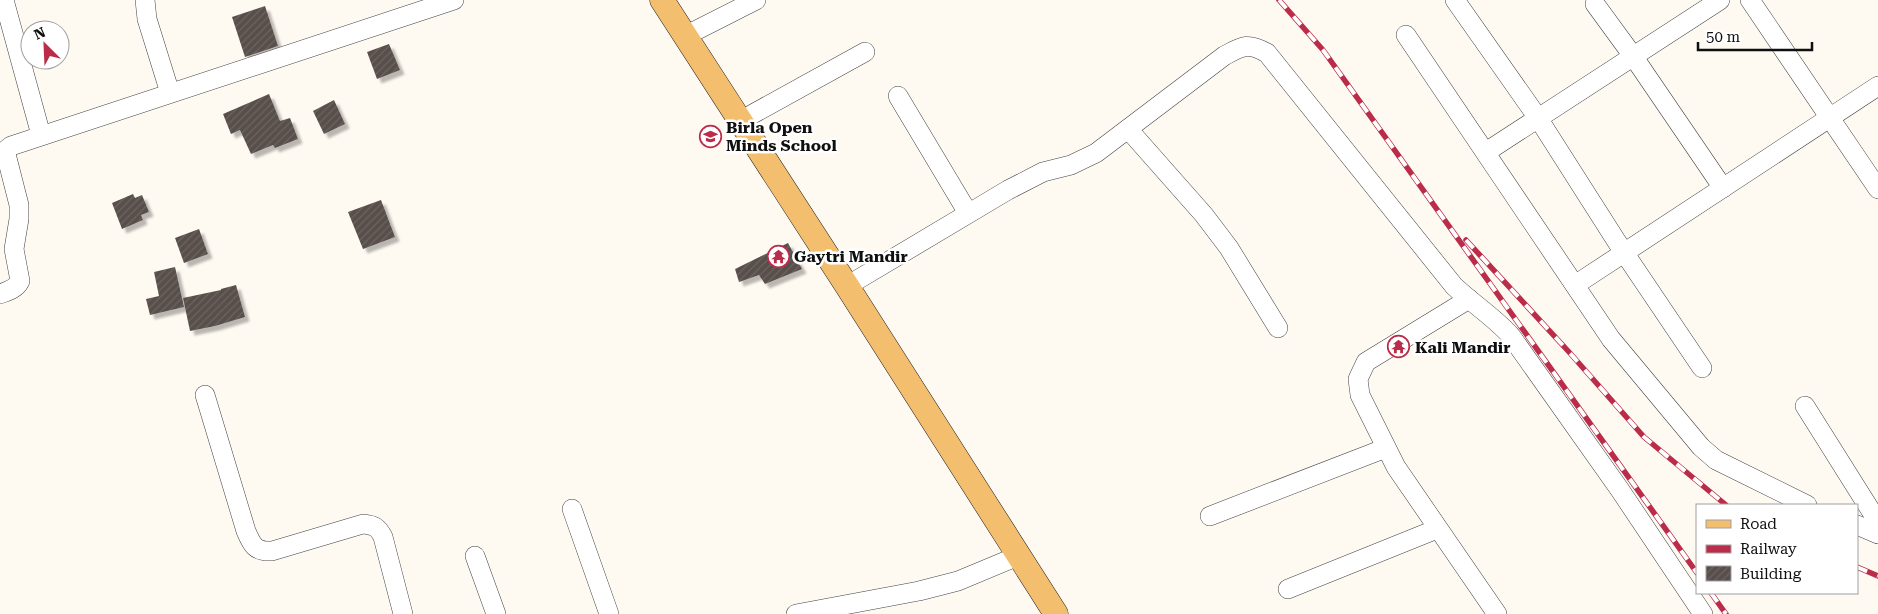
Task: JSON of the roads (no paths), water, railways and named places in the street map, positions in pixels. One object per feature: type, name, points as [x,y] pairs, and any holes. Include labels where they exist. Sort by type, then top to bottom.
[{"type":"main road","points":[[662,0],[1056,614]]},
{"type":"street","points":[[4,0],[41,135]]},
{"type":"street","points":[[145,0],[146,19],[170,94]]},
{"type":"street","points":[[0,294],[11,290],[20,281],[14,249],[19,205],[6,150],[16,144],[41,135],[454,0]]},
{"type":"street","points":[[685,36],[756,0]]},
{"type":"street","points":[[1455,0],[1538,118],[1624,252],[1702,368]]},
{"type":"street","points":[[1486,152],[1720,0]]},
{"type":"street","points":[[1750,0],[1878,188]]},
{"type":"street","points":[[1595,4],[1723,188]]},
{"type":"street","points":[[1406,35],[1611,339],[1701,447],[1716,460],[1805,504]]},
{"type":"street","points":[[847,286],[968,213],[1044,172],[1084,159],[1096,153],[1224,56],[1241,46],[1255,46],[1267,53],[1454,286],[1468,300],[1496,319],[1511,336],[1620,490],[1703,614]]},
{"type":"street","points":[[740,121],[865,52]]},
{"type":"street","points":[[1574,285],[1878,86]]},
{"type":"street","points":[[898,96],[968,213]]},
{"type":"street","points":[[1128,129],[1204,215],[1229,248],[1278,328]]},
{"type":"street","points":[[1468,300],[1366,362],[1358,380],[1360,395],[1396,467],[1497,614]]},
{"type":"street","points":[[205,395],[246,531],[252,545],[262,552],[272,551],[363,524],[374,525],[384,537],[403,614]]},
{"type":"street","points":[[1805,406],[1878,522]]},
{"type":"street","points":[[1210,516],[1386,448]]},
{"type":"street","points":[[572,509],[604,613]]},
{"type":"street","points":[[1858,525],[1878,534]]},
{"type":"street","points":[[1288,588],[1437,529]]},
{"type":"street","points":[[475,556],[496,614]]},
{"type":"street","points":[[796,614],[919,591],[958,581],[1018,556]]},
{"type":"railway","points":[[1279,0],[1323,50],[1696,572]]},
{"type":"railway","points":[[1466,240],[1644,437],[1725,504]]},
{"type":"railway","points":[[1858,567],[1878,576]]},
{"type":"railway","points":[[1712,594],[1726,614]]},
{"type":"place","name":"Birla Open Minds School","points":[[710,136]]},
{"type":"place","name":"Gaytri Mandir","points":[[778,256]]},
{"type":"place","name":"Kali Mandir","points":[[1399,347]]}]
